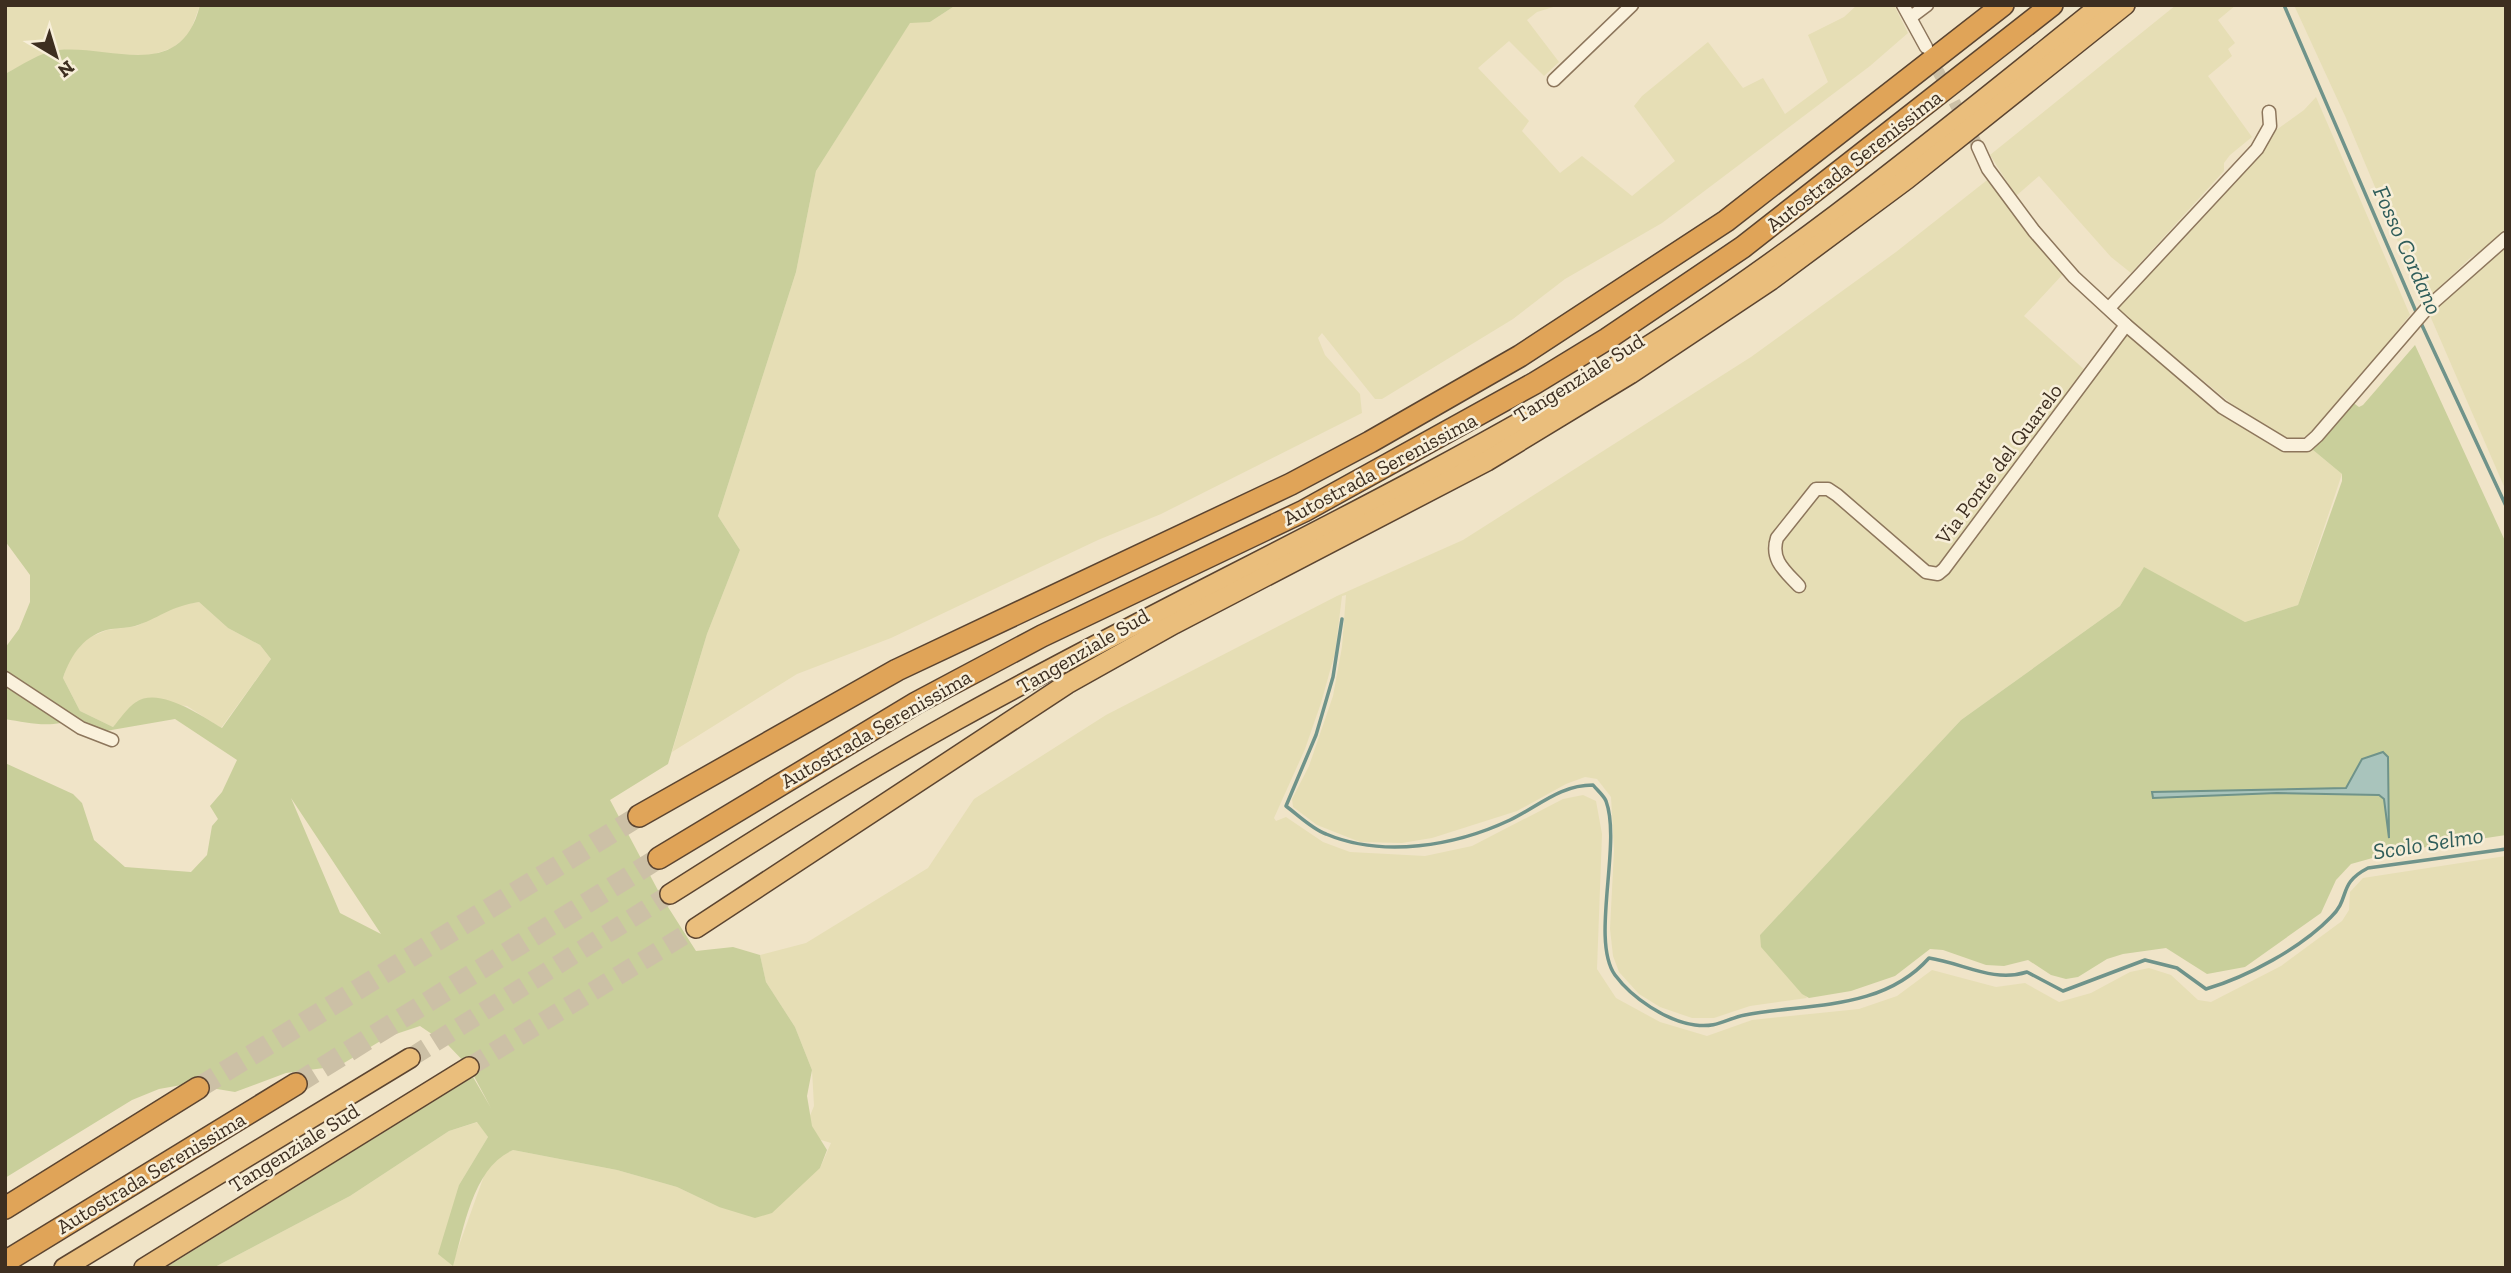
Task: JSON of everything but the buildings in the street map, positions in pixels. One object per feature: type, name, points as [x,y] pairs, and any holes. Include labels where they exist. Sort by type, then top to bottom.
[{"type":"highway","name":"Autostrada Serenissima","points":[[639,816],[897,670],[1291,484],[1520,356],[1727,221],[2003,5]]},
{"type":"highway","name":"Autostrada Serenissima","points":[[659,858],[916,703],[1042,636],[1315,505],[1546,377],[1743,247],[2052,5]]},
{"type":"highway","name":"Tangenziale Sud","points":[[670,894],[811,805],[951,723],[1480,447],[1623,362],[1794,245],[2101,5]]},
{"type":"highway","name":"Tangenziale Sud","points":[[696,928],[1067,684],[1174,624],[1488,461],[1630,374],[1770,281],[1886,194],[2125,5]]},
{"type":"highway","name":"Tangenziale Sud","points":[[64,1268],[410,1058]]},
{"type":"highway","name":"Tangenziale Sud","points":[[144,1268],[469,1067]]},
{"type":"highway","name":"Autostrada Serenissima","points":[[5,1262],[296,1084]]},
{"type":"highway","points":[[5,1208],[198,1088]]},
{"type":"street","points":[[1555,80],[1632,5]]},
{"type":"street","points":[[1903,5],[1926,47]]},
{"type":"street","points":[[1911,17],[1927,5]]},
{"type":"street","points":[[2109,308],[2257,149],[2270,126],[2269,112]]},
{"type":"street","points":[[1978,147],[1988,169],[2034,231],[2074,277],[2222,407],[2257,430],[2292,445],[2306,445],[2317,436],[2428,307],[2506,238]]},
{"type":"street","name":"Via Ponte del Quarelo","points":[[1799,586],[1777,561],[1774,546],[1777,538],[1816,489],[1828,489],[1837,495],[1926,572],[1938,574],[2126,325]]},
{"type":"street","points":[[5,678],[81,728],[112,740]]},
{"type":"shaded area","points":[[5,5],[200,5],[189,35],[172,48],[149,56],[47,52],[5,74]]},
{"type":"shaded area","points":[[956,5],[1560,5],[1537,12],[1527,20],[1559,62],[1544,76],[1509,41],[1478,68],[1529,121],[1522,131],[1560,173],[1582,156],[1632,196],[1675,161],[1634,106],[1642,96],[1708,42],[1743,88],[1763,78],[1785,114],[1828,82],[1808,35],[1844,17],[1857,5],[1894,5],[1908,33],[1870,66],[1662,223],[1565,279],[1513,319],[1382,399],[1375,399],[1322,333],[1318,338],[1325,355],[1360,394],[1362,413],[1161,514],[1098,540],[891,638],[797,674],[672,752],[707,634],[740,550],[718,516],[796,272],[816,171],[910,22],[930,22]]},
{"type":"shaded area","points":[[2176,5],[2236,5],[2218,20],[2235,43],[2228,49],[2232,56],[2208,76],[2252,137],[2230,155],[2224,163],[2224,171],[2131,273],[2111,257],[2039,176],[2016,196],[1990,155]]},
{"type":"shaded area","points":[[2294,5],[2506,5],[2506,232],[2469,259],[2424,302],[2419,301],[2399,244],[2346,118]]},
{"type":"shaded area","points":[[2316,97],[2410,315],[2322,424],[2311,435],[2292,440],[2265,427],[2233,405],[2116,309],[2261,141],[2304,110]]},
{"type":"shaded area","points":[[1991,177],[2064,273],[2024,316],[2086,371],[2123,326],[2222,407],[2285,444],[2307,445],[2342,474],[2298,605],[2245,622],[2144,568],[2120,606],[1961,720],[1760,935],[1807,998],[1750,1006],[1714,1018],[1692,1018],[1660,1007],[1639,994],[1619,972],[1613,956],[1610,929],[1614,850],[1611,797],[1597,779],[1585,777],[1566,784],[1517,811],[1432,838],[1402,843],[1360,842],[1317,825],[1293,807],[1292,799],[1309,766],[1333,696],[1342,647],[1346,595],[1342,596],[1335,653],[1321,703],[1305,749],[1274,818],[1276,821],[1286,817],[1323,842],[1350,852],[1425,856],[1472,846],[1563,799],[1583,795],[1596,801],[1602,834],[1597,969],[1616,998],[1660,1022],[1707,1036],[1752,1020],[1859,1009],[1897,996],[1932,970],[1996,987],[2025,983],[2059,1002],[2091,993],[2130,972],[2149,968],[2171,975],[2198,1000],[2211,1002],[2281,966],[2342,921],[2349,910],[2350,892],[2363,878],[2506,856],[2506,1268],[213,1268],[350,1196],[449,1131],[478,1122],[488,1137],[459,1185],[452,1265],[485,1173],[499,1156],[513,1150],[617,1170],[677,1187],[719,1207],[820,1168],[831,1143],[811,1137],[807,1123],[814,1106],[812,1070],[795,1027],[766,982],[760,955],[806,943],[928,868],[974,799],[1106,715],[1337,596],[1463,540],[1751,357],[1896,252]]},
{"type":"shaded area","points":[[2506,240],[2506,491],[2428,311]]},
{"type":"shaded area","points":[[199,602],[228,628],[260,645],[271,659],[221,728],[187,706],[137,701],[113,727],[80,711],[63,678],[69,660],[86,639],[107,630],[137,626],[174,606]]},
{"type":"green space","points":[[200,5],[956,5],[930,22],[910,23],[816,171],[796,272],[718,516],[740,550],[707,634],[668,764],[610,800],[661,896],[696,951],[733,947],[760,955],[766,982],[795,1027],[812,1070],[807,1096],[812,1126],[827,1150],[820,1168],[772,1213],[755,1218],[719,1207],[677,1187],[617,1170],[513,1150],[499,1158],[479,1184],[466,1217],[453,1266],[438,1254],[459,1185],[488,1137],[477,1122],[449,1131],[350,1196],[213,1268],[165,1268],[473,1077],[491,1108],[469,1067],[448,1045],[420,1026],[387,1037],[339,1066],[286,1073],[235,1092],[187,1084],[159,1089],[132,1100],[5,1178],[5,763],[73,794],[82,803],[94,840],[125,867],[191,872],[207,855],[212,826],[218,819],[210,806],[222,792],[237,760],[175,719],[100,732],[76,718],[50,724],[5,719],[5,648],[19,629],[30,602],[30,575],[5,541],[5,74],[38,56],[59,50],[142,55],[161,52],[177,44],[191,29]],"holes":[[[199,602],[228,628],[260,645],[271,659],[222,728],[192,710],[156,698],[145,698],[136,702],[113,727],[80,711],[63,678],[70,661],[86,640],[102,632],[135,626],[173,609]],[[291,798],[381,934],[340,913]]]},
{"type":"green space","points":[[2415,345],[2506,543],[2506,835],[2394,852],[2351,864],[2336,880],[2321,913],[2245,967],[2207,974],[2166,948],[2123,954],[2107,959],[2078,977],[2066,979],[2051,975],[2028,960],[2004,966],[1986,965],[1943,950],[1930,949],[1895,976],[1851,991],[1809,998],[1802,994],[1761,947],[1760,935],[1961,720],[2120,606],[2144,567],[2245,622],[2298,605],[2342,481],[2342,474],[2307,445],[2348,399],[2359,407],[2363,405]]},
{"type":"water","points":[[2383,752],[2388,757],[2389,838],[2384,799],[2379,795],[2277,793],[2153,798],[2152,792],[2346,788],[2362,759]]},
{"type":"waterway","name":"Fosso Cordano","points":[[2284,5],[2417,314]]},
{"type":"waterway","name":"Fosso Cordano","points":[[2420,321],[2506,506]]},
{"type":"waterway","name":"Scolo Selmo","points":[[1342,619],[1333,677],[1316,735],[1286,806],[1316,829],[1348,841],[1371,846],[1419,846],[1466,837],[1489,829],[1560,792],[1593,785],[1606,801],[1610,819],[1611,841],[1605,916],[1608,959],[1622,984],[1640,1000],[1684,1023],[1710,1025],[1745,1015],[1819,1006],[1867,996],[1889,988],[1910,975],[1929,958],[1990,974],[2014,975],[2027,972],[2063,991],[2145,960],[2177,968],[2206,989],[2256,969],[2305,940],[2331,917],[2341,904],[2352,880],[2368,868],[2506,849]]},
{"type":"tunnel","points":[[1929,54],[1978,147]]},
{"type":"tunnel","points":[[198,1088],[639,816]]},
{"type":"tunnel","points":[[296,1084],[659,858]]},
{"type":"tunnel","points":[[410,1058],[670,894]]},
{"type":"tunnel","points":[[469,1067],[696,928]]}]
